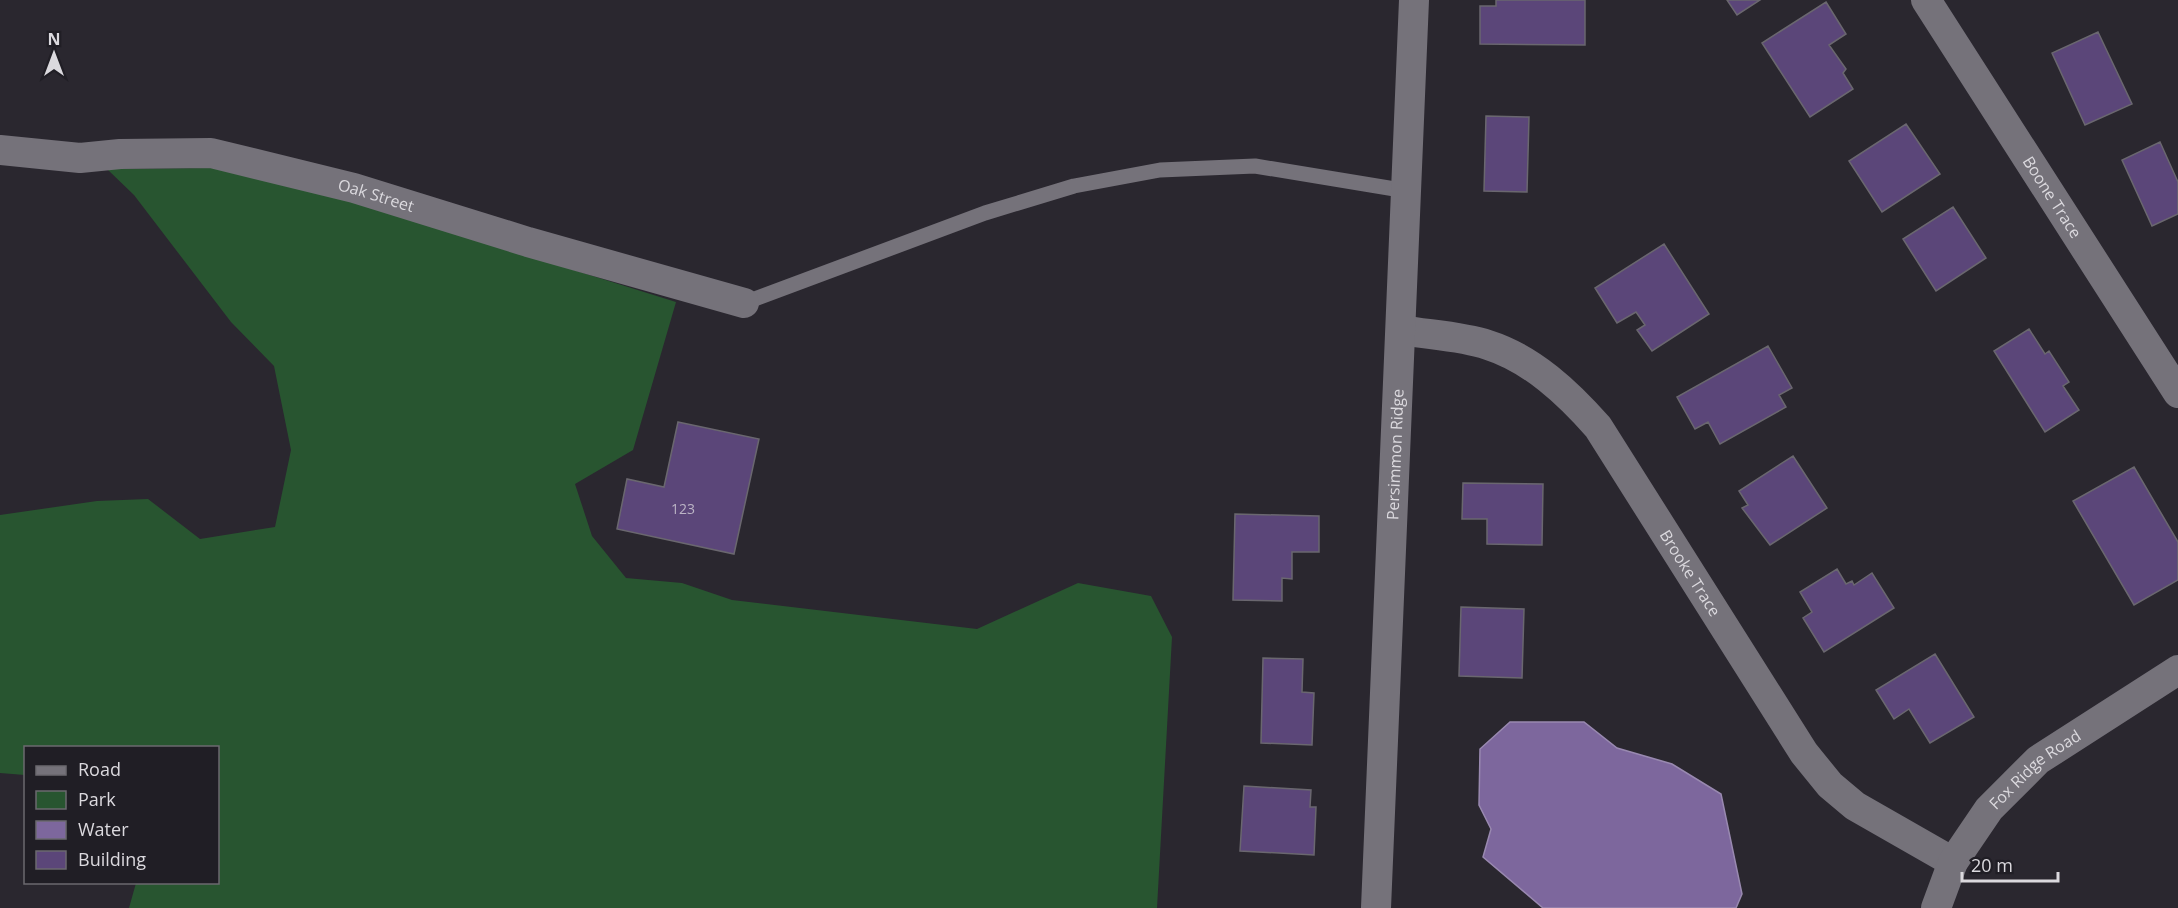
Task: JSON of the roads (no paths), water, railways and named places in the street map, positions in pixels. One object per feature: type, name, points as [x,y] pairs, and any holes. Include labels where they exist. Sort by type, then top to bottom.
[{"type":"street","name":"Persimmon Ridge","points":[[1376,908],[1414,0]]},
{"type":"street","name":"Boone Trace","points":[[1926,0],[2178,393]]},
{"type":"street","name":"Oak Street","points":[[0,150],[80,158],[120,154],[211,153],[354,188],[528,242],[744,303]]},
{"type":"street","name":"Brooke Trace","points":[[1401,330],[1488,345],[1536,369],[1572,398],[1598,428],[1804,753],[1830,785],[1855,806],[1953,862]]},
{"type":"street","name":"Fox Ridge Road","points":[[1936,908],[1953,862],[1989,809],[2038,760],[2178,670]]},
{"type":"lane","points":[[744,303],[985,213],[1074,186],[1160,170],[1255,166],[1407,191]]},
{"type":"water","points":[[1510,722],[1584,722],[1617,748],[1672,764],[1721,794],[1742,894],[1736,908],[1543,908],[1483,857],[1491,829],[1479,805],[1480,749]]}]
